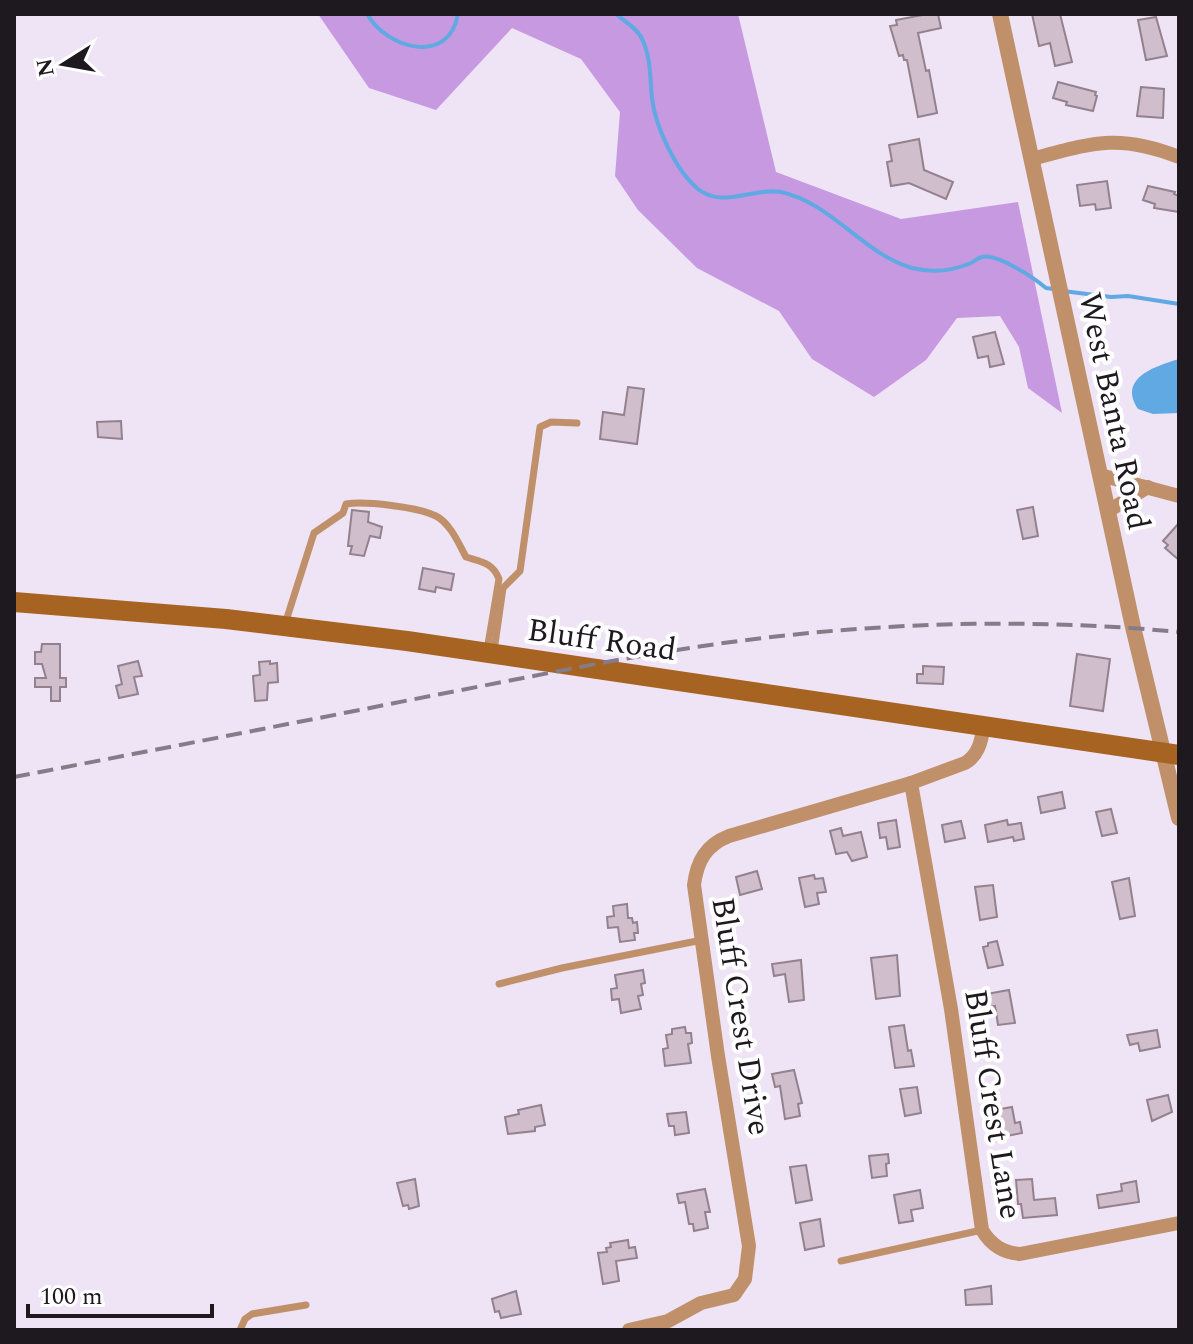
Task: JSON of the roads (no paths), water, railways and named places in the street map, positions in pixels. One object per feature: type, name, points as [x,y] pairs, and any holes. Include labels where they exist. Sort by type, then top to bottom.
[{"type":"main road","name":"Bluff Road","points":[[14,602],[285,626],[490,653],[1171,754]]},
{"type":"street","name":"West Banta Road","points":[[1000,14],[1108,511],[1171,754],[1179,818]]},
{"type":"street","points":[[1032,159],[1109,141],[1137,143],[1179,157]]},
{"type":"street","points":[[1100,475],[1179,496]]},
{"type":"street","points":[[1108,511],[1148,487]]},
{"type":"street","name":"Bluff Crest Drive","points":[[629,1330],[668,1321],[701,1303],[731,1296],[741,1288],[748,1269],[749,1246],[694,879],[702,857],[714,844],[729,836],[911,783],[971,760],[978,749],[984,726]]},
{"type":"street","name":"Bluff Crest Lane","points":[[911,783],[951,1009],[982,1230],[998,1248],[1020,1254],[1179,1223]]},
{"type":"lane","points":[[490,653],[503,588],[520,571],[540,427],[551,422],[577,423]]},
{"type":"lane","points":[[285,626],[314,533],[343,513],[346,504],[357,502],[391,506],[437,516],[453,533],[466,557],[495,569],[499,579],[490,653]]},
{"type":"lane","points":[[499,984],[702,940]]},
{"type":"lane","points":[[841,1261],[982,1230]]},
{"type":"lane","points":[[240,1330],[245,1319],[252,1314],[306,1305]]},
{"type":"water","points":[[1179,359],[1179,413],[1153,414],[1138,409],[1132,389],[1136,381],[1150,370]]},
{"type":"waterway","points":[[367,14],[388,36],[417,47],[443,41],[452,30],[458,14]]},
{"type":"waterway","points":[[616,14],[642,39],[649,61],[654,109],[662,134],[682,171],[698,189],[718,197],[781,192],[816,207],[878,252],[912,268],[934,271],[949,269],[989,257],[1015,267],[1046,288],[1054,289]]},
{"type":"waterway","points":[[1063,291],[1179,304]]},
{"type":"railway","points":[[14,777],[587,666],[739,641],[848,630],[959,624],[1069,625],[1179,632]]}]
